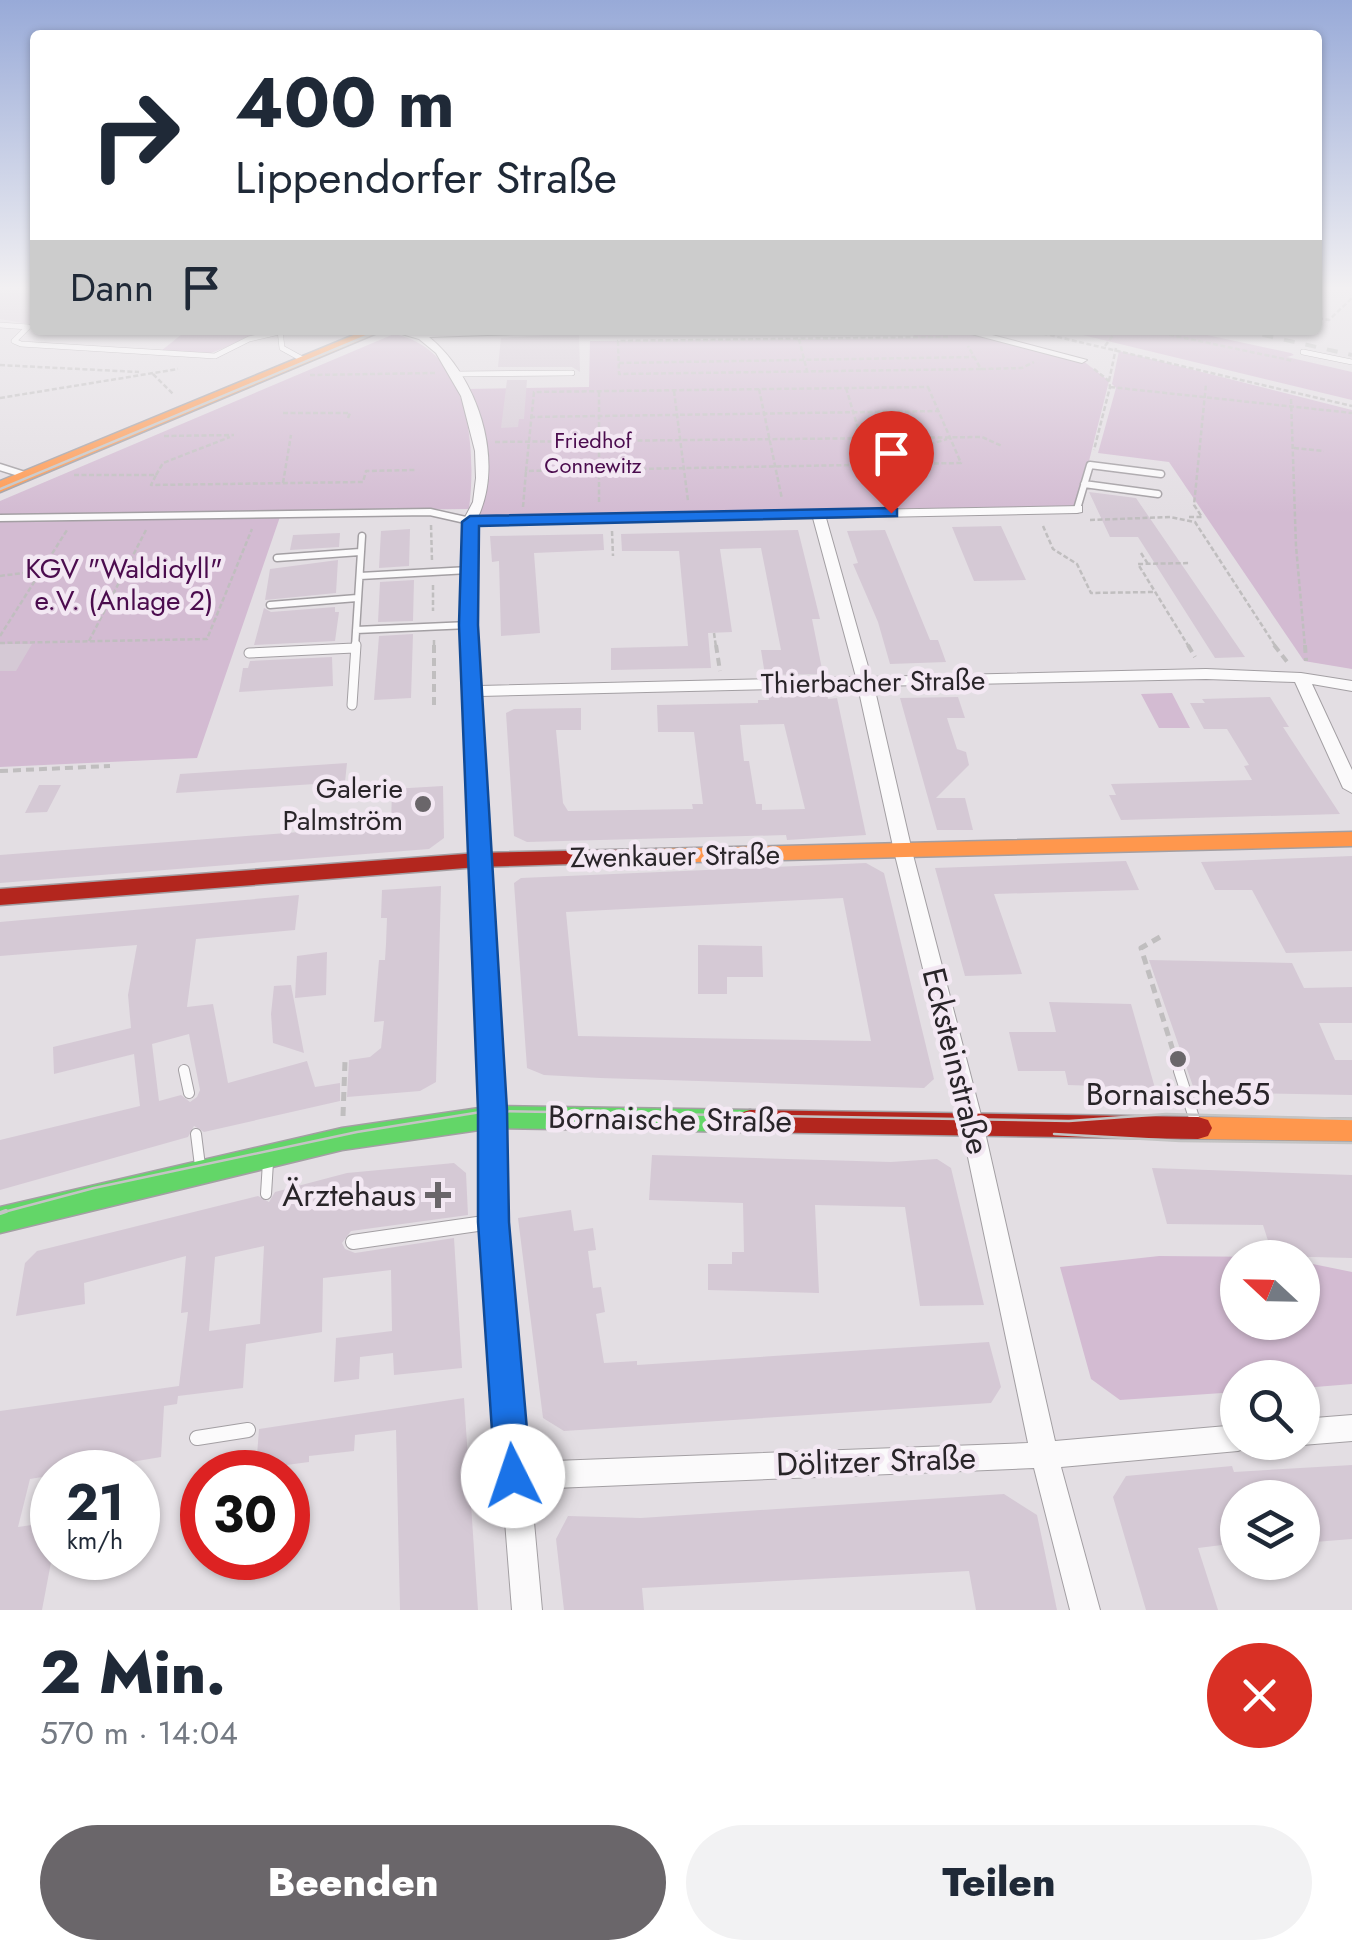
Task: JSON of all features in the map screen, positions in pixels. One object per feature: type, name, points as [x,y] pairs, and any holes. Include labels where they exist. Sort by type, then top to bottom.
[{"type":"main road","points":[[0,487],[197,405],[312,363]]},
{"type":"main road","name":"Zwenkauer Straße","points":[[0,897],[478,860],[1352,839]]},
{"type":"main road","name":"Bornaische Straße","points":[[0,1221],[342,1139],[493,1117],[1352,1130]]},
{"type":"street","points":[[446,363],[456,374],[471,408],[482,469],[480,508],[470,522],[469,625],[478,860],[493,1117],[494,1222],[527,1610]]},
{"type":"street","points":[[470,522],[819,514],[1077,515]]},
{"type":"street","name":"Ecksteinstraße","points":[[819,514],[865,682],[902,851],[973,1126],[1044,1454],[1085,1610]]},
{"type":"street","name":"Thierbacher Straße","points":[[472,691],[1206,674],[1274,676],[1352,686]]},
{"type":"street","points":[[1306,679],[1352,788]]},
{"type":"street","points":[[1320,1431],[1352,1428]]},
{"type":"street","name":"Dölitzer Straße","points":[[513,1476],[1044,1454],[1220,1439]]},
{"type":"lane","points":[[300,363],[304,367]]},
{"type":"lane","points":[[456,374],[572,373]]},
{"type":"lane","points":[[1077,515],[1090,465],[1161,474]]},
{"type":"lane","points":[[0,466],[28,476]]},
{"type":"lane","points":[[1084,484],[1158,494]]},
{"type":"lane","points":[[0,518],[430,512],[470,522]]},
{"type":"lane","points":[[352,705],[362,536]]},
{"type":"lane","points":[[278,558],[360,552]]},
{"type":"lane","points":[[360,576],[470,570]]},
{"type":"lane","points":[[270,604],[357,598]]},
{"type":"lane","points":[[356,630],[469,625]]},
{"type":"lane","points":[[248,654],[354,648]]},
{"type":"lane","points":[[184,1070],[189,1093]]},
{"type":"lane","points":[[1179,1071],[1197,1129]]},
{"type":"lane","points":[[196,1134],[200,1170]]},
{"type":"lane","points":[[266,1194],[268,1156]]},
{"type":"lane","points":[[353,1242],[494,1222]]},
{"type":"lane","points":[[197,1438],[248,1430]]},
{"type":"path","points":[[619,363],[619,374],[1022,368],[1033,363]]},
{"type":"path","points":[[805,363],[807,372]]},
{"type":"path","points":[[978,363],[981,368]]},
{"type":"path","points":[[1090,465],[1113,363]]},
{"type":"path","points":[[1178,363],[1352,406]]},
{"type":"path","points":[[0,365],[152,372],[170,393],[197,405]]},
{"type":"path","points":[[304,367],[456,374]]},
{"type":"path","points":[[0,398],[178,369]]},
{"type":"path","points":[[1109,382],[1352,413]]},
{"type":"path","points":[[1077,515],[1111,520],[1202,517],[1194,504],[1206,384]]},
{"type":"path","points":[[520,520],[526,442],[534,392],[928,387],[962,464],[524,472]]},
{"type":"path","points":[[846,388],[879,498]]},
{"type":"path","points":[[759,389],[782,499]]},
{"type":"path","points":[[674,390],[688,500]]},
{"type":"path","points":[[599,392],[599,502]]},
{"type":"path","points":[[1291,398],[1306,679]]},
{"type":"path","points":[[530,417],[938,410]]},
{"type":"path","points":[[284,413],[350,413],[348,418]]},
{"type":"path","points":[[282,483],[291,434]]},
{"type":"path","points":[[159,436],[234,436],[164,464],[151,485],[363,482],[366,472],[415,470]]},
{"type":"path","points":[[861,439],[908,451],[950,438]]},
{"type":"path","points":[[499,442],[990,438],[1002,446]]},
{"type":"path","points":[[1292,447],[1324,451]]},
{"type":"path","points":[[908,451],[912,464]]},
{"type":"path","points":[[66,476],[156,475]]},
{"type":"path","points":[[430,512],[434,705]]},
{"type":"path","points":[[0,644],[206,638],[258,514]]},
{"type":"path","points":[[0,636],[76,516]]},
{"type":"path","points":[[89,641],[154,516]]},
{"type":"path","points":[[1180,517],[1196,522],[1256,621],[1306,679]]},
{"type":"path","points":[[1152,519],[1156,525]]},
{"type":"path","points":[[1111,520],[1114,526]]},
{"type":"path","points":[[1040,521],[1053,549],[1077,564],[1091,593],[1155,592]]},
{"type":"path","points":[[612,534],[613,556]]},
{"type":"path","points":[[1141,554],[1148,564]]},
{"type":"path","points":[[1190,563],[1138,564],[1206,674]]},
{"type":"path","points":[[0,576],[40,571]]},
{"type":"path","points":[[714,632],[722,686]]},
{"type":"path","points":[[0,771],[110,766]]},
{"type":"path","points":[[1160,937],[1140,948],[1179,1071]]},
{"type":"path","points":[[342,1139],[345,1061]]},
{"type":"green space","name":"KGV \"Waldidyll\" e.V. (Anlage 2)","points":[[325,363],[441,363],[453,379],[469,430],[469,509],[282,511],[197,758],[0,767],[0,501]]},
{"type":"green space","name":"Friedhof Connewitz","points":[[590,363],[1086,363],[1109,381],[1077,509],[470,521],[482,469],[465,389],[589,387]]},
{"type":"green space","points":[[1116,363],[1167,363],[1352,410],[1352,669],[1304,661],[1169,462],[1098,453],[1116,388],[1112,384]]},
{"type":"green space","points":[[1199,363],[1314,363],[1352,372],[1352,400]]},
{"type":"green space","points":[[1172,693],[1190,728],[1159,728],[1141,694]]},
{"type":"green space","points":[[1159,1256],[1220,1257],[1220,1340],[1320,1340],[1320,1265],[1352,1272],[1352,1384],[1320,1387],[1320,1360],[1220,1360],[1220,1393],[1120,1400],[1091,1379],[1060,1267]]},
{"type":"building","points":[[498,363],[580,363],[580,372],[572,367],[498,367]]},
{"type":"building","points":[[507,380],[527,380],[524,419],[519,419],[518,427],[501,428]]},
{"type":"building","points":[[1089,492],[1136,498],[1245,657],[1215,658],[1138,537],[1110,537]]},
{"type":"building","points":[[1001,526],[1026,580],[974,581],[952,527]]},
{"type":"building","points":[[410,529],[409,566],[379,568],[381,531]]},
{"type":"building","points":[[798,530],[820,619],[812,619],[823,674],[765,675],[761,650],[781,650],[761,548],[720,549],[732,632],[708,633],[711,668],[611,670],[611,648],[688,646],[679,551],[622,551],[621,534]]},
{"type":"building","points":[[885,530],[930,640],[938,640],[946,662],[890,664],[878,622],[853,564],[858,563],[847,531]]},
{"type":"building","points":[[340,533],[339,547],[290,550],[293,535]]},
{"type":"building","points":[[603,534],[604,550],[534,553],[540,633],[501,636],[499,561],[492,562],[490,536]]},
{"type":"building","points":[[338,560],[336,593],[265,600],[270,569]]},
{"type":"building","points":[[414,580],[413,621],[378,622],[380,582]]},
{"type":"building","points":[[335,607],[335,612],[339,612],[335,641],[254,645],[264,608],[271,612]]},
{"type":"building","points":[[413,634],[411,698],[374,700],[379,636]]},
{"type":"building","points":[[0,644],[32,644],[16,671],[0,671]]},
{"type":"building","points":[[332,657],[333,686],[239,692],[243,668],[248,668],[250,661]]},
{"type":"building","points":[[827,692],[828,699],[837,698],[866,835],[787,840],[786,835],[527,842],[514,836],[506,713],[514,709],[581,708],[581,730],[556,730],[563,803],[568,811],[693,809],[692,804],[703,804],[694,732],[658,732],[657,705],[758,703],[769,700],[768,693]],"holes":[[[784,724],[805,809],[762,810],[762,804],[756,804],[749,761],[744,761],[740,725]]]},
{"type":"building","points":[[958,697],[965,718],[947,718],[957,749],[966,752],[969,765],[936,798],[965,798],[973,830],[937,830],[900,698]]},
{"type":"building","points":[[1270,697],[1289,727],[1283,727],[1340,814],[1121,820],[1109,795],[1116,795],[1111,784],[1252,780],[1244,766],[1249,765],[1227,729],[1204,729],[1190,703],[1205,703],[1202,699]]},
{"type":"building","points":[[347,763],[345,782],[176,793],[180,774]]},
{"type":"building","points":[[39,785],[61,785],[47,812],[25,813]]},
{"type":"building","points":[[443,786],[444,838],[429,849],[0,883],[0,855],[391,825],[392,789]]},
{"type":"building","points":[[1352,856],[1352,951],[1286,953],[1252,890],[1215,890],[1201,862]]},
{"type":"building","points":[[1126,861],[1139,890],[994,894],[1022,974],[965,976],[935,868]]},
{"type":"building","points":[[866,863],[884,873],[934,1079],[924,1088],[600,1078],[544,1075],[527,1068],[514,883],[521,878]],"holes":[[[843,898],[871,1041],[578,1036],[566,912]]]},
{"type":"building","points":[[441,886],[436,1082],[420,1091],[347,1097],[349,1060],[370,1057],[381,1048],[384,1021],[374,1022],[379,960],[385,960],[386,944],[387,918],[381,918],[382,890]]},
{"type":"building","points":[[299,895],[295,930],[196,939],[187,1007],[213,1004],[228,1083],[307,1061],[315,1087],[340,1083],[340,1101],[204,1132],[194,1126],[188,1137],[0,1190],[0,1140],[140,1106],[134,1054],[54,1074],[53,1047],[131,1028],[128,995],[137,945],[0,956],[0,922]],"holes":[[[189,1034],[200,1090],[190,1102],[181,1095],[159,1101],[152,1044]]]},
{"type":"building","points":[[698,945],[762,946],[763,977],[727,977],[727,994],[698,994]]},
{"type":"building","points":[[327,952],[326,995],[295,998],[297,956]]},
{"type":"building","points":[[1149,960],[1292,963],[1304,988],[1352,987],[1352,1023],[1319,1023],[1335,1060],[1352,1060],[1352,1095],[1195,1092]]},
{"type":"building","points":[[291,985],[304,1053],[273,1043],[274,986]]},
{"type":"building","points":[[1049,1002],[1131,1004],[1155,1088],[1068,1085],[1065,1071],[1018,1071],[1009,1032],[1056,1032]]},
{"type":"building","points":[[652,1155],[891,1162],[937,1159],[951,1168],[984,1305],[920,1306],[905,1207],[815,1205],[819,1293],[708,1290],[708,1264],[732,1264],[732,1252],[744,1252],[743,1203],[649,1200]]},
{"type":"building","points":[[454,1163],[466,1173],[468,1215],[351,1231],[342,1243],[355,1253],[454,1238],[462,1368],[394,1375],[393,1353],[360,1357],[359,1379],[334,1382],[336,1338],[392,1331],[391,1270],[323,1278],[322,1332],[246,1344],[243,1388],[178,1396],[177,1404],[164,1406],[161,1457],[160,1450],[30,1450],[30,1479],[18,1527],[30,1525],[30,1580],[48,1580],[42,1610],[0,1610],[0,1411],[179,1386],[188,1312],[181,1313],[186,1256],[84,1283],[85,1304],[16,1316],[25,1263],[37,1251],[258,1196],[269,1202],[275,1192],[347,1173]],"holes":[[[264,1246],[260,1324],[209,1331],[215,1257]]]},
{"type":"building","points":[[1152,1168],[1352,1175],[1352,1258],[1320,1257],[1320,1240],[1268,1240],[1263,1225],[1167,1224]]},
{"type":"building","points":[[571,1210],[574,1231],[593,1228],[596,1250],[588,1251],[593,1288],[601,1287],[605,1312],[596,1314],[604,1363],[637,1361],[637,1365],[989,1342],[1001,1387],[991,1403],[564,1431],[543,1418],[518,1218]]},
{"type":"building","points":[[464,1398],[478,1610],[400,1610],[396,1430],[355,1435],[354,1451],[310,1456],[310,1450],[257,1450],[259,1429]]},
{"type":"building","points":[[1352,1465],[1352,1539],[1320,1542],[1320,1480],[1220,1480],[1220,1545],[1198,1548],[1218,1610],[1146,1610],[1113,1497],[1126,1476],[1232,1466],[1234,1472]]},
{"type":"building","points":[[1004,1494],[1037,1515],[1057,1610],[976,1610],[969,1571],[642,1588],[644,1610],[564,1610],[556,1539],[568,1516],[641,1518]]},
{"type":"tram line","points":[[0,489],[302,363]]},
{"type":"tram line","points":[[6,1211],[0,1213],[94,1188],[357,1132],[487,1111],[1069,1121],[1166,1114],[1352,1119]]},
{"type":"tram line","points":[[1054,1134],[1180,1141],[1352,1143]]},
{"type":"traffic: fast","points":[[0,1220],[342,1139],[493,1117],[750,1121]]},
{"type":"traffic: slow","points":[[0,487],[297,363]]},
{"type":"traffic: slow","points":[[656,856],[1352,839]]},
{"type":"traffic: slow","points":[[1198,1128],[1352,1130]]},
{"type":"traffic: jam","points":[[0,897],[478,860],[656,856]]},
{"type":"traffic: jam","points":[[750,1121],[1198,1128]]},
{"type":"place","name":"Galerie Palmström","points":[[423,804]]},
{"type":"place","name":"Bornaische55","points":[[1178,1059]]},
{"type":"place","name":"Ärztehaus","points":[[438,1195]]},
{"type":"route","points":[[513,1476],[494,1222],[493,1110],[469,625],[470,522],[891,513]]}]
